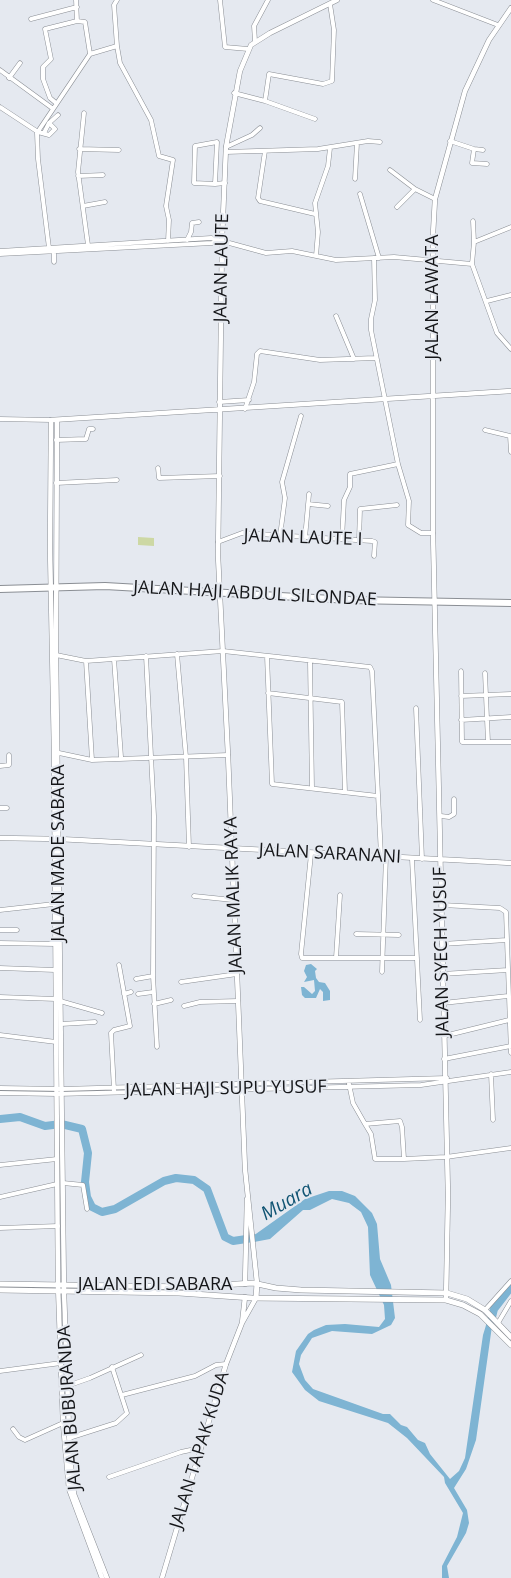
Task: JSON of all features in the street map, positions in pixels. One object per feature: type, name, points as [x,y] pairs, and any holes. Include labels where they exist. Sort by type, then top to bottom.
[{"type":"highway","name":"JALAN HAJI ABDUL SILONDAE","points":[[0,589],[105,586],[324,599],[436,603],[511,603]]},
{"type":"main road","name":"JALAN EDI SABARA","points":[[0,1284],[208,1287],[257,1284],[276,1288],[370,1295]]},
{"type":"main road","points":[[242,1297],[245,1284]]},
{"type":"main road","points":[[256,1298],[257,1284]]},
{"type":"main road","points":[[239,1285],[242,1297]]},
{"type":"main road","name":"JALAN EDI SABARA","points":[[0,1290],[179,1293],[256,1298],[370,1295]]},
{"type":"main road","points":[[370,1295],[400,1292],[447,1293],[467,1299],[485,1311],[511,1345]]},
{"type":"main road","points":[[370,1295],[446,1300],[463,1305],[497,1325],[511,1337]]},
{"type":"street","points":[[76,0],[77,21]]},
{"type":"street","points":[[117,0],[114,6],[120,63],[151,120],[159,156],[173,160],[166,206],[169,220],[168,241]]},
{"type":"street","points":[[220,0],[225,46],[248,49]]},
{"type":"street","points":[[255,41],[254,24],[268,0]]},
{"type":"street","name":"JALAN LAUTE","points":[[219,592],[219,402],[222,240],[226,150],[234,94],[248,49],[255,41],[337,0]]},
{"type":"street","points":[[433,0],[498,24]]},
{"type":"street","points":[[265,101],[269,74],[323,84],[332,81],[334,30],[330,4]]},
{"type":"street","points":[[32,20],[77,7]]},
{"type":"street","name":"JALAN LAWATA","points":[[436,603],[433,533],[432,262],[435,199],[465,91],[498,24],[511,8]]},
{"type":"street","points":[[56,103],[50,98],[43,79],[43,67],[51,59],[44,30],[82,20],[86,23],[90,54]]},
{"type":"street","points":[[54,262],[38,159],[38,132],[52,108],[90,54],[117,46]]},
{"type":"street","points":[[9,78],[20,63]]},
{"type":"street","points":[[0,70],[52,108]]},
{"type":"street","points":[[234,94],[265,101],[315,119]]},
{"type":"street","points":[[0,107],[38,132],[49,135],[54,131],[54,126],[49,122]]},
{"type":"street","points":[[84,113],[79,149],[78,176],[88,245]]},
{"type":"street","points":[[44,133],[49,122],[58,115]]},
{"type":"street","points":[[226,150],[252,135],[260,128]]},
{"type":"street","points":[[226,150],[265,151],[330,148],[372,141],[380,142]]},
{"type":"street","points":[[450,141],[474,150],[483,150]]},
{"type":"street","points":[[215,184],[217,142],[195,146],[194,183],[215,184],[225,181]]},
{"type":"street","points":[[355,179],[357,143]]},
{"type":"street","points":[[316,256],[318,232],[315,203],[328,166],[330,148]]},
{"type":"street","points":[[79,149],[119,150]]},
{"type":"street","points":[[474,150],[472,163],[487,164]]},
{"type":"street","points":[[265,151],[258,198],[260,201],[315,214]]},
{"type":"street","points":[[390,170],[415,189],[435,199]]},
{"type":"street","points":[[78,176],[103,175]]},
{"type":"street","points":[[216,178],[225,181]]},
{"type":"street","points":[[397,207],[415,189]]},
{"type":"street","points":[[360,194],[376,258],[375,300],[371,319],[375,358],[386,400],[398,464],[409,501],[408,525],[421,533],[433,533]]},
{"type":"street","points":[[83,206],[104,202]]},
{"type":"street","points":[[473,221],[472,264],[497,333],[511,349]]},
{"type":"street","points":[[186,240],[191,232],[192,223],[199,222]]},
{"type":"street","points":[[474,242],[511,227]]},
{"type":"street","points":[[52,250],[88,245],[211,238],[266,252],[292,251],[336,260],[394,257],[432,262],[472,264]]},
{"type":"street","points":[[0,252],[212,244],[222,240]]},
{"type":"street","points":[[487,301],[511,295]]},
{"type":"street","points":[[336,316],[354,359]]},
{"type":"street","points":[[245,409],[260,351],[320,360],[375,358]]},
{"type":"street","points":[[0,419],[57,420],[511,391]]},
{"type":"street","points":[[219,402],[248,400]]},
{"type":"street","points":[[280,536],[285,498],[282,482],[301,416]]},
{"type":"street","name":"JALAN MADE SABARA","points":[[51,420],[57,839],[54,904],[57,971]]},
{"type":"street","name":"JALAN MADE SABARA","points":[[57,420],[54,588],[58,753],[58,1000],[56,1042],[62,1116],[57,1158],[60,1183],[58,1226],[61,1285]]},
{"type":"street","points":[[56,440],[86,438],[89,429],[93,429]]},
{"type":"street","points":[[485,430],[509,435],[511,452]]},
{"type":"street","points":[[342,539],[344,500],[350,489],[350,474],[398,464]]},
{"type":"street","points":[[158,468],[159,478],[220,476]]},
{"type":"street","points":[[56,483],[116,480]]},
{"type":"street","points":[[305,538],[309,494]]},
{"type":"street","points":[[308,504],[328,506]]},
{"type":"street","points":[[359,540],[360,509],[397,505]]},
{"type":"street","name":"JALAN LAUTE I","points":[[218,542],[242,533],[359,540],[374,542],[374,556]]},
{"type":"street","name":"JALAN MALIK RAYA","points":[[219,592],[228,755],[249,1247]]},
{"type":"street","name":"JALAN SYECH YUSUF","points":[[436,603],[445,1080],[446,1300]]},
{"type":"street","points":[[56,655],[86,661],[223,651],[372,669],[383,856],[384,934],[382,972]]},
{"type":"street","points":[[177,654],[186,757],[189,846]]},
{"type":"street","points":[[146,656],[154,845],[153,992],[157,1047]]},
{"type":"street","points":[[267,656],[272,784],[378,796]]},
{"type":"street","points":[[114,659],[121,757]]},
{"type":"street","points":[[86,661],[92,760]]},
{"type":"street","points":[[310,662],[312,788]]},
{"type":"street","points":[[461,672],[463,744],[511,742]]},
{"type":"street","points":[[485,673],[488,742]]},
{"type":"street","points":[[268,693],[341,702],[343,704],[345,792]]},
{"type":"street","points":[[462,696],[511,694]]},
{"type":"street","points":[[416,708],[422,859]]},
{"type":"street","points":[[461,720],[511,717]]},
{"type":"street","points":[[58,753],[92,760],[121,757],[228,755]]},
{"type":"street","points":[[0,766],[9,765],[9,755]]},
{"type":"street","points":[[441,816],[448,817],[454,814],[454,799]]},
{"type":"street","points":[[0,808],[6,808]]},
{"type":"street","name":"JALAN SARANANI","points":[[0,838],[57,839],[310,854],[511,863]]},
{"type":"street","points":[[310,854],[301,954],[304,958],[417,958]]},
{"type":"street","points":[[412,859],[420,1020]]},
{"type":"street","points":[[336,958],[340,895]]},
{"type":"street","points":[[194,896],[233,900]]},
{"type":"street","points":[[0,910],[54,904]]},
{"type":"street","points":[[442,905],[503,908],[507,914],[511,1053]]},
{"type":"street","points":[[0,930],[17,930]]},
{"type":"street","points":[[356,934],[400,934]]},
{"type":"street","points":[[441,944],[508,942]]},
{"type":"street","points":[[0,943],[55,944]]},
{"type":"street","points":[[114,1090],[111,1033],[114,1030],[130,1026],[119,965]]},
{"type":"street","points":[[0,968],[57,971]]},
{"type":"street","points":[[442,974],[508,970]]},
{"type":"street","points":[[181,982],[237,974]]},
{"type":"street","points":[[136,979],[153,976]]},
{"type":"street","points":[[124,994],[132,992]]},
{"type":"street","points":[[138,994],[153,992]]},
{"type":"street","points":[[443,1003],[508,996]]},
{"type":"street","points":[[0,997],[58,1000],[102,1012]]},
{"type":"street","name":"JALAN MADE SABARA","points":[[58,1000],[61,1024],[58,1123],[60,1137],[61,1285]]},
{"type":"street","points":[[154,1004],[171,1000]]},
{"type":"street","points":[[184,1006],[200,1002],[238,1001]]},
{"type":"street","points":[[444,1036],[509,1020]]},
{"type":"street","points":[[61,1024],[95,1022]]},
{"type":"street","points":[[0,1035],[56,1042]]},
{"type":"street","points":[[444,1059],[511,1046]]},
{"type":"street","name":"JALAN HAJI SUPU YUSUF","points":[[114,1090],[241,1090],[445,1080],[511,1072]]},
{"type":"street","points":[[491,1074],[493,1120]]},
{"type":"street","name":"JALAN HAJI SUPU YUSUF","points":[[0,1093],[241,1084],[349,1084]]},
{"type":"street","points":[[349,1084],[354,1103],[371,1134],[374,1158],[446,1157],[511,1148]]},
{"type":"street","name":"JALAN HAJI SUPU YUSUF","points":[[0,1088],[59,1092]]},
{"type":"street","points":[[365,1124],[400,1121],[404,1159]]},
{"type":"street","points":[[0,1165],[57,1158]]},
{"type":"street","points":[[0,1197],[60,1183],[83,1185],[87,1209]]},
{"type":"street","points":[[0,1228],[58,1226]]},
{"type":"street","points":[[249,1247],[257,1284]]},
{"type":"street","points":[[245,1284],[249,1247]]},
{"type":"street","points":[[485,1311],[511,1281]]},
{"type":"street","points":[[61,1285],[61,1292]]},
{"type":"street","name":"JALAN BUBURANDA","points":[[61,1292],[63,1423],[68,1489],[102,1578]]},
{"type":"street","name":"JALAN BUBURANDA","points":[[61,1292],[74,1494],[107,1578]]},
{"type":"street","name":"JALAN TAPAK KUDA","points":[[242,1297],[242,1323]]},
{"type":"street","name":"JALAN TAPAK KUDA","points":[[162,1578],[226,1364],[242,1323],[256,1298]]},
{"type":"street","points":[[497,1325],[511,1301]]},
{"type":"street","points":[[67,1386],[141,1355]]},
{"type":"street","points":[[0,1371],[61,1363]]},
{"type":"street","points":[[122,1395],[195,1376],[216,1366],[226,1364]]},
{"type":"street","points":[[69,1438],[119,1422],[128,1412],[112,1367]]},
{"type":"street","points":[[13,1430],[19,1437],[25,1440],[63,1423]]},
{"type":"street","points":[[109,1477],[181,1452],[200,1448]]},
{"type":"green space","points":[[138,537],[154,538],[154,546],[138,545]]},
{"type":"water","points":[[311,964],[317,969],[315,971],[316,978],[319,982],[325,983],[330,991],[330,1000],[323,1001],[323,992],[320,989],[316,998],[305,998],[302,995],[301,987],[304,987],[312,994],[315,991],[314,980],[304,982],[307,977],[304,971],[306,965]]},
{"type":"water","name":"Muara","points":[[329,1191],[342,1191],[355,1196],[372,1213],[377,1224],[380,1259],[391,1285],[395,1318],[391,1325],[372,1334],[332,1331],[312,1338],[301,1355],[299,1364],[305,1380],[313,1389],[383,1414],[390,1414],[401,1425],[407,1427],[418,1440],[425,1443],[430,1454],[450,1479],[459,1471],[465,1458],[483,1335],[487,1322],[492,1326],[476,1440],[466,1469],[454,1488],[467,1510],[469,1523],[466,1533],[447,1566],[449,1578],[442,1578],[442,1566],[457,1537],[463,1513],[445,1483],[444,1477],[407,1438],[388,1423],[319,1401],[305,1390],[292,1372],[296,1351],[308,1334],[314,1330],[326,1325],[345,1324],[379,1327],[385,1319],[384,1305],[370,1275],[368,1227],[361,1212],[349,1203],[332,1199],[310,1210],[303,1210],[270,1239],[254,1242],[253,1236],[305,1199]]},
{"type":"waterway","name":"Muara","points":[[0,1119],[20,1117],[45,1126],[61,1124],[82,1129],[88,1153],[85,1182],[87,1197],[92,1207],[102,1212],[115,1209],[164,1181],[176,1178],[194,1180],[207,1189],[225,1237],[233,1241],[253,1238]]},
{"type":"waterway","points":[[490,1325],[494,1309],[511,1287]]}]
